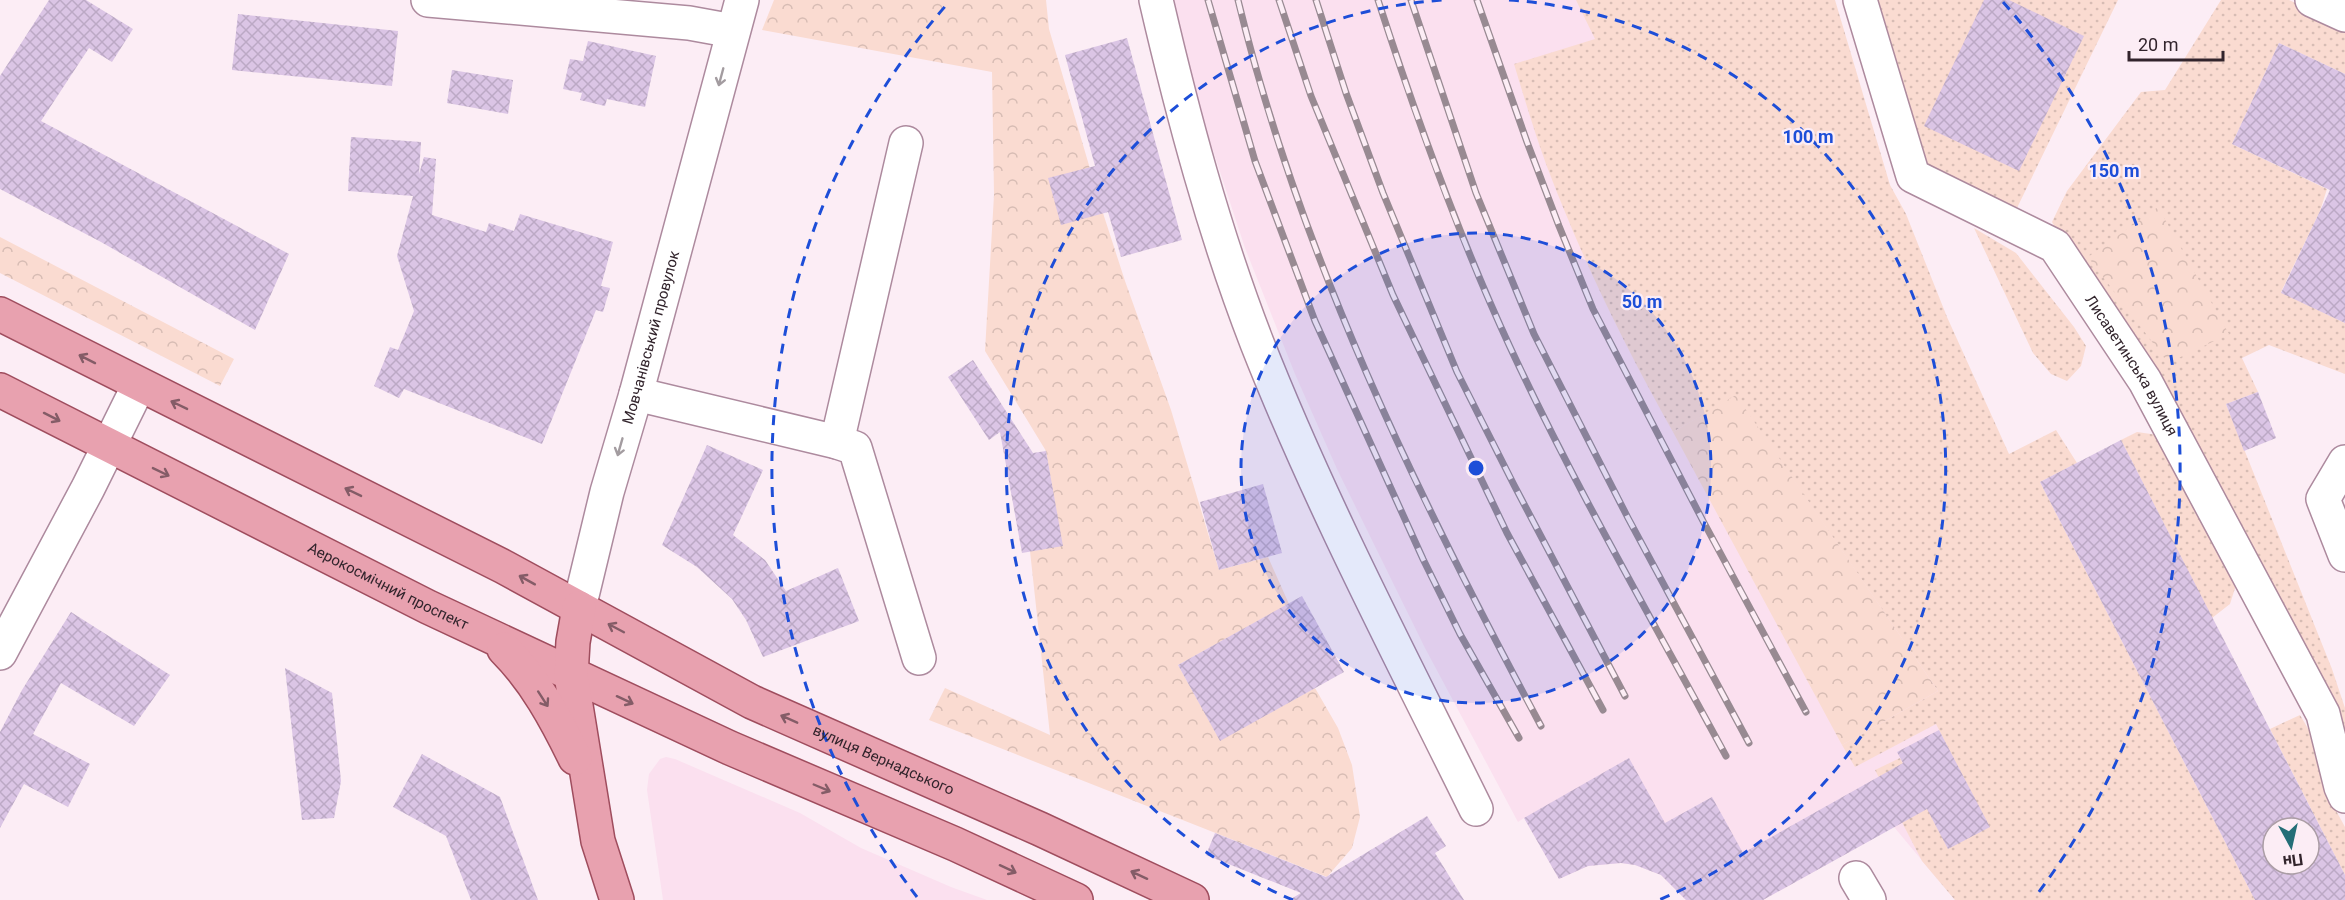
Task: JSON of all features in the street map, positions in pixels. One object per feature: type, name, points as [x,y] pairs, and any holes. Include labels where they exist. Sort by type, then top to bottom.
[{"type":"main road","points":[[0,314],[504,567],[579,608]]},
{"type":"main road","name":"Аерокосмічний проспект","points":[[0,390],[493,638],[572,675]]},
{"type":"main road","name":"Мовчанівський провулок","points":[[572,675],[573,642],[579,608]]},
{"type":"main road","name":"вулиця Вернадського","points":[[579,608],[752,702],[1040,829],[1192,900]]},
{"type":"main road","points":[[493,638],[519,664],[545,699],[588,784]]},
{"type":"main road","points":[[572,675],[598,841],[617,900]]},
{"type":"main road","points":[[572,675],[730,748],[955,844],[1076,900]]},
{"type":"street","points":[[428,0],[689,23],[733,31]]},
{"type":"street","name":"Мовчанівський провулок","points":[[579,608],[607,492],[742,0]]},
{"type":"street","points":[[1156,0],[1175,82],[1216,226],[1256,341],[1333,521],[1476,810]]},
{"type":"street","name":"Лисаветинська вулиця","points":[[1860,0],[1913,176],[2055,246],[2145,381],[2323,714],[2345,796]]},
{"type":"street","points":[[2312,0],[2345,15]]},
{"type":"street","points":[[837,442],[906,143]]},
{"type":"street","points":[[0,654],[139,385]]},
{"type":"street","points":[[636,393],[855,448],[919,658]]},
{"type":"street","points":[[2345,462],[2323,499],[2345,555]]},
{"type":"shaded area","points":[[1173,0],[1737,0],[1982,444],[1955,900],[1894,827],[1763,900],[1686,900],[1661,875],[1635,865],[1621,863],[1588,866],[1559,879],[1524,818],[1518,822],[1425,648],[1337,469],[1295,374],[1245,248],[1203,120]]},
{"type":"shaded area","points":[[666,757],[800,813],[861,848],[987,900],[663,900],[647,790],[649,774],[660,759]]},
{"type":"green space","points":[[774,0],[1046,0],[1049,29],[1103,213],[1171,410],[1219,570],[1268,557],[1289,604],[1178,665],[1220,740],[1315,688],[1338,728],[1352,765],[1360,817],[1352,848],[1327,877],[929,720],[945,688],[1050,735],[1030,551],[1062,545],[1046,451],[985,351],[994,195],[992,72],[762,30]]},
{"type":"green space","points":[[1576,0],[1835,0],[1890,185],[1906,214],[1947,317],[2009,454],[2056,430],[2077,463],[2040,482],[2255,900],[1955,900],[1922,861],[1875,770],[1900,758],[1948,848],[1989,827],[1936,724],[1855,767],[1842,745],[1938,691],[1736,396],[1673,432],[1604,300],[1559,199],[1537,139],[1514,64],[1595,39]]},
{"type":"green space","points":[[1876,0],[2118,0],[2015,212],[1922,164]]},
{"type":"green space","points":[[2221,0],[2289,0],[2345,26],[2345,74],[2279,43],[2232,144],[2327,189],[2320,211],[2281,292],[2345,323],[2345,374],[2269,345],[2242,358],[2258,392],[2226,404],[2332,669],[2345,708],[2345,747],[2052,222],[2067,191],[2141,92],[2165,90]]},
{"type":"green space","points":[[2158,207],[2229,334],[2168,363],[2088,257]]},
{"type":"green space","points":[[1974,228],[2016,253],[2074,327],[2086,346],[2081,366],[2067,381],[2051,374],[2033,353]]},
{"type":"green space","points":[[0,237],[234,359],[220,386],[0,273]]},
{"type":"green space","points":[[1736,395],[1938,691],[1842,745],[1673,432]]},
{"type":"green space","points":[[2137,432],[2158,435],[2236,585],[2230,604],[2212,618],[2121,440]]},
{"type":"green space","points":[[2300,715],[2313,737],[2328,796],[2345,827],[2345,875],[2321,828],[2321,816],[2315,816],[2270,729]]},
{"type":"building","points":[[49,0],[86,0],[133,29],[112,62],[89,48],[41,121],[289,254],[255,330],[101,242],[0,189],[0,76]]},
{"type":"building","points":[[1984,0],[2009,0],[2084,36],[2019,171],[1924,126]]},
{"type":"building","points":[[238,14],[398,31],[392,86],[232,70]]},
{"type":"building","points":[[1127,38],[1182,240],[1121,257],[1108,212],[1061,225],[1048,178],[1095,166],[1065,55]]},
{"type":"building","points":[[588,41],[656,56],[645,107],[607,99],[605,106],[580,100],[582,93],[563,89],[570,59],[583,61]]},
{"type":"building","points":[[2279,43],[2345,74],[2345,323],[2281,293],[2330,190],[2232,144]]},
{"type":"building","points":[[452,70],[513,80],[508,114],[447,103]]},
{"type":"building","points":[[351,137],[421,142],[419,174],[424,157],[436,159],[432,215],[486,232],[489,223],[514,231],[520,214],[613,242],[601,286],[610,288],[603,312],[596,310],[542,444],[404,389],[399,398],[374,386],[390,347],[398,350],[414,311],[397,256],[413,196],[348,191]]},
{"type":"building","points":[[973,360],[1033,453],[1046,451],[1063,546],[1022,553],[1000,432],[989,440],[948,377]]},
{"type":"building","points":[[2258,392],[2276,438],[2244,451],[2226,404]]},
{"type":"building","points":[[2121,440],[2315,816],[2261,816],[2261,876],[2321,876],[2321,828],[2345,875],[2345,900],[2255,900],[2040,482]]},
{"type":"building","points":[[707,445],[763,470],[733,535],[765,560],[786,591],[838,568],[859,621],[763,657],[746,620],[732,599],[697,567],[662,545]]},
{"type":"building","points":[[1263,484],[1282,553],[1219,570],[1200,502]]},
{"type":"building","points":[[1302,596],[1344,672],[1220,741],[1178,665]]},
{"type":"building","points":[[71,612],[170,675],[134,726],[61,683],[33,734],[90,764],[68,807],[24,784],[0,828],[0,732],[22,690]]},
{"type":"building","points":[[285,668],[332,693],[341,781],[334,818],[302,820]]},
{"type":"building","points":[[1939,730],[1990,827],[1948,849],[1927,809],[1763,900],[1686,900],[1661,875],[1635,865],[1621,863],[1588,866],[1559,879],[1524,818],[1629,758],[1665,823],[1712,797],[1743,853],[1903,763],[1897,752]]},
{"type":"building","points":[[422,754],[500,797],[538,900],[471,900],[446,836],[393,807]]},
{"type":"building","points":[[1427,816],[1446,846],[1435,853],[1464,900],[1289,900],[1301,893],[1206,855],[1215,833],[1326,877]]},
{"type":"railway","points":[[1208,0],[1255,161],[1315,321],[1423,559],[1460,634],[1519,738]]},
{"type":"railway","points":[[1238,0],[1264,95],[1294,189],[1328,281],[1407,462],[1450,551],[1541,726]]},
{"type":"railway","points":[[1279,0],[1311,96],[1393,295],[1507,533],[1603,710]]},
{"type":"railway","points":[[1316,0],[1346,93],[1383,193],[1457,372],[1625,696]]},
{"type":"railway","points":[[1378,0],[1439,175],[1510,347],[1588,502],[1726,756]]},
{"type":"railway","points":[[1411,0],[1476,193],[1534,334],[1628,518],[1749,743]]},
{"type":"railway","points":[[1477,0],[1527,142],[1593,309],[1703,521],[1806,712]]}]
